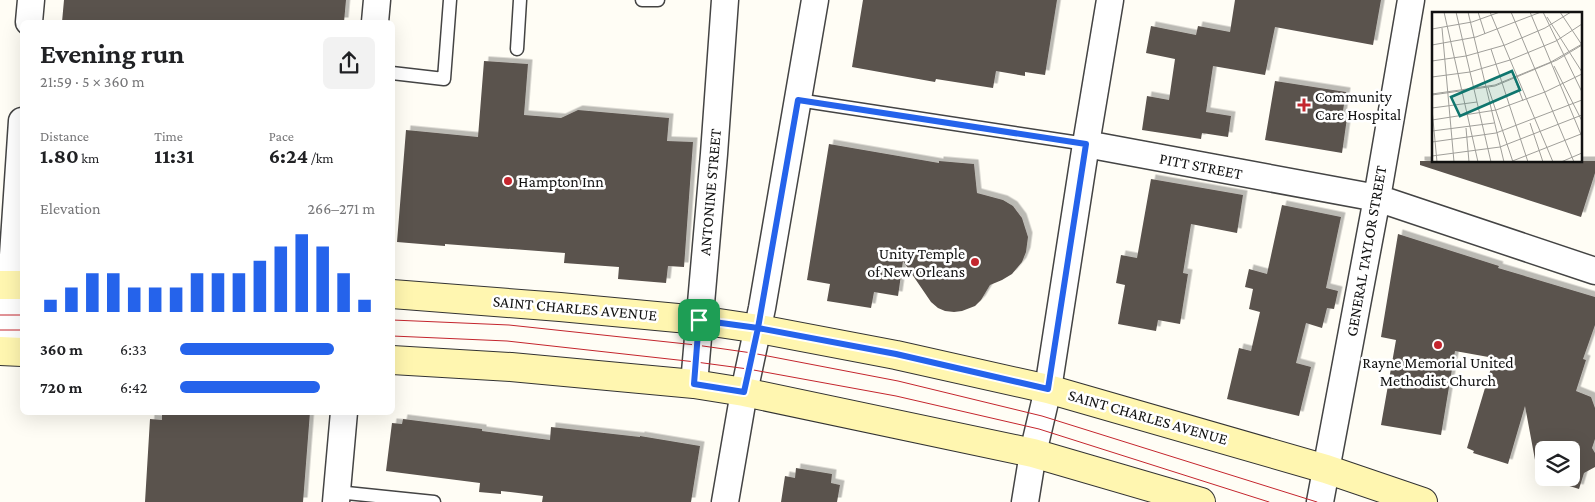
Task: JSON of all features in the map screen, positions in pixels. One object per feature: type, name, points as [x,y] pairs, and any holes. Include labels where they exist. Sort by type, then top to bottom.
[{"type":"main road","name":"SAINT CHARLES AVENUE","points":[[395,294],[560,306],[699,320],[758,328],[896,354],[1048,389],[1326,468],[1423,502]]},
{"type":"main road","points":[[395,360],[511,367],[694,384],[744,392],[1033,454],[1201,502]]},
{"type":"street","points":[[29,20],[31,0]]},
{"type":"street","points":[[375,20],[377,0]]},
{"type":"street","name":"ANTONINE STREET","points":[[694,384],[725,0]]},
{"type":"street","points":[[725,502],[744,392],[758,328],[815,0]]},
{"type":"street","points":[[1025,502],[1033,454],[1048,389],[1110,0]]},
{"type":"street","name":"GENERAL TAYLOR STREET","points":[[1320,502],[1411,0]]},
{"type":"street","name":"PITT STREET","points":[[1086,144],[1376,198],[1595,271]]},
{"type":"street","points":[[11,352],[11,285],[20,151]]},
{"type":"street","points":[[336,497],[344,415]]},
{"type":"lane","points":[[395,74],[444,79],[450,0]]},
{"type":"lane","points":[[517,49],[520,0]]},
{"type":"lane","points":[[642,0],[658,0]]},
{"type":"lane","name":"PITT STREET","points":[[798,100],[1086,144]]},
{"type":"lane","points":[[336,497],[434,502]]},
{"type":"building","points":[[64,0],[346,0],[344,20],[62,20]]},
{"type":"building","points":[[863,0],[1057,0],[1045,75],[1025,72],[1025,76],[996,71],[993,88],[936,79],[935,82],[852,67]]},
{"type":"building","points":[[1235,0],[1381,0],[1373,45],[1275,27],[1265,75],[1213,66],[1206,112],[1231,116],[1228,137],[1202,133],[1201,139],[1142,130],[1147,96],[1169,100],[1175,59],[1146,53],[1151,26],[1196,35],[1198,26],[1230,32]]},
{"type":"building","points":[[484,61],[528,64],[524,115],[561,118],[578,110],[669,118],[667,141],[693,142],[684,267],[668,266],[666,283],[618,279],[619,267],[564,263],[565,253],[397,242],[406,130],[478,137]]},
{"type":"building","points":[[1275,81],[1346,92],[1342,117],[1347,118],[1342,153],[1265,140]]},
{"type":"building","points":[[829,144],[939,163],[939,161],[974,164],[977,193],[1003,200],[1013,206],[1022,218],[1028,237],[1026,252],[1022,262],[1012,274],[990,285],[975,306],[962,311],[945,311],[938,308],[931,302],[903,261],[898,296],[874,292],[871,308],[827,301],[830,284],[807,280]]},
{"type":"building","points":[[1420,161],[1595,161],[1595,173],[1581,217],[1420,165]]},
{"type":"building","points":[[1151,179],[1243,195],[1237,233],[1191,224],[1183,273],[1188,274],[1180,324],[1158,320],[1156,331],[1118,324],[1125,285],[1116,283],[1121,255],[1137,258]]},
{"type":"building","points":[[1282,205],[1341,217],[1326,288],[1338,291],[1334,309],[1327,308],[1322,328],[1306,323],[1296,363],[1311,367],[1299,416],[1227,399],[1239,348],[1251,351],[1260,312],[1249,309],[1253,289],[1245,287],[1249,269],[1267,274]]},
{"type":"building","name":"Rayne Memorial United Methodist Church","points":[[1398,234],[1499,266],[1498,268],[1595,297],[1595,325],[1583,359],[1586,360],[1576,391],[1591,397],[1595,408],[1595,439],[1592,448],[1595,453],[1595,467],[1584,473],[1580,486],[1580,441],[1535,441],[1535,460],[1525,406],[1508,464],[1473,453],[1474,451],[1467,448],[1494,358],[1455,351],[1441,435],[1381,425],[1396,340],[1381,337]]},
{"type":"building","points":[[162,415],[310,415],[303,502],[145,502],[150,419],[162,420]]},
{"type":"building","points":[[403,419],[550,440],[551,427],[640,436],[700,446],[691,502],[542,502],[543,496],[501,491],[501,494],[479,492],[480,483],[386,471],[392,423],[402,424]]},
{"type":"building","points":[[796,468],[832,474],[831,483],[840,485],[837,502],[781,502],[785,476],[795,478]]},
{"type":"building","name":"Rayne Memorial United Methodist Church","points":[[1569,486],[1580,486],[1579,489]]},
{"type":"tram line","points":[[0,315],[20,315]]},
{"type":"tram line","points":[[395,320],[509,325],[696,345],[752,353],[898,381],[1042,416],[1317,502]]},
{"type":"tram line","points":[[0,330],[20,330]]},
{"type":"tram line","points":[[395,336],[507,341],[696,362],[748,369],[896,396],[1039,429],[1269,502]]},
{"type":"place","name":"Community Care Hospital","points":[[1304,105]]},
{"type":"place","name":"Hampton Inn","points":[[508,181]]},
{"type":"place","name":"Unity Temple of New Orleans","points":[[975,262]]},
{"type":"place","name":"Rayne Memorial United Methodist Church","points":[[1438,345]]},
{"type":"route","points":[[699,320],[694,384],[744,392],[758,328],[896,354],[1048,389],[1086,144],[798,100],[758,328],[699,320]]}]
